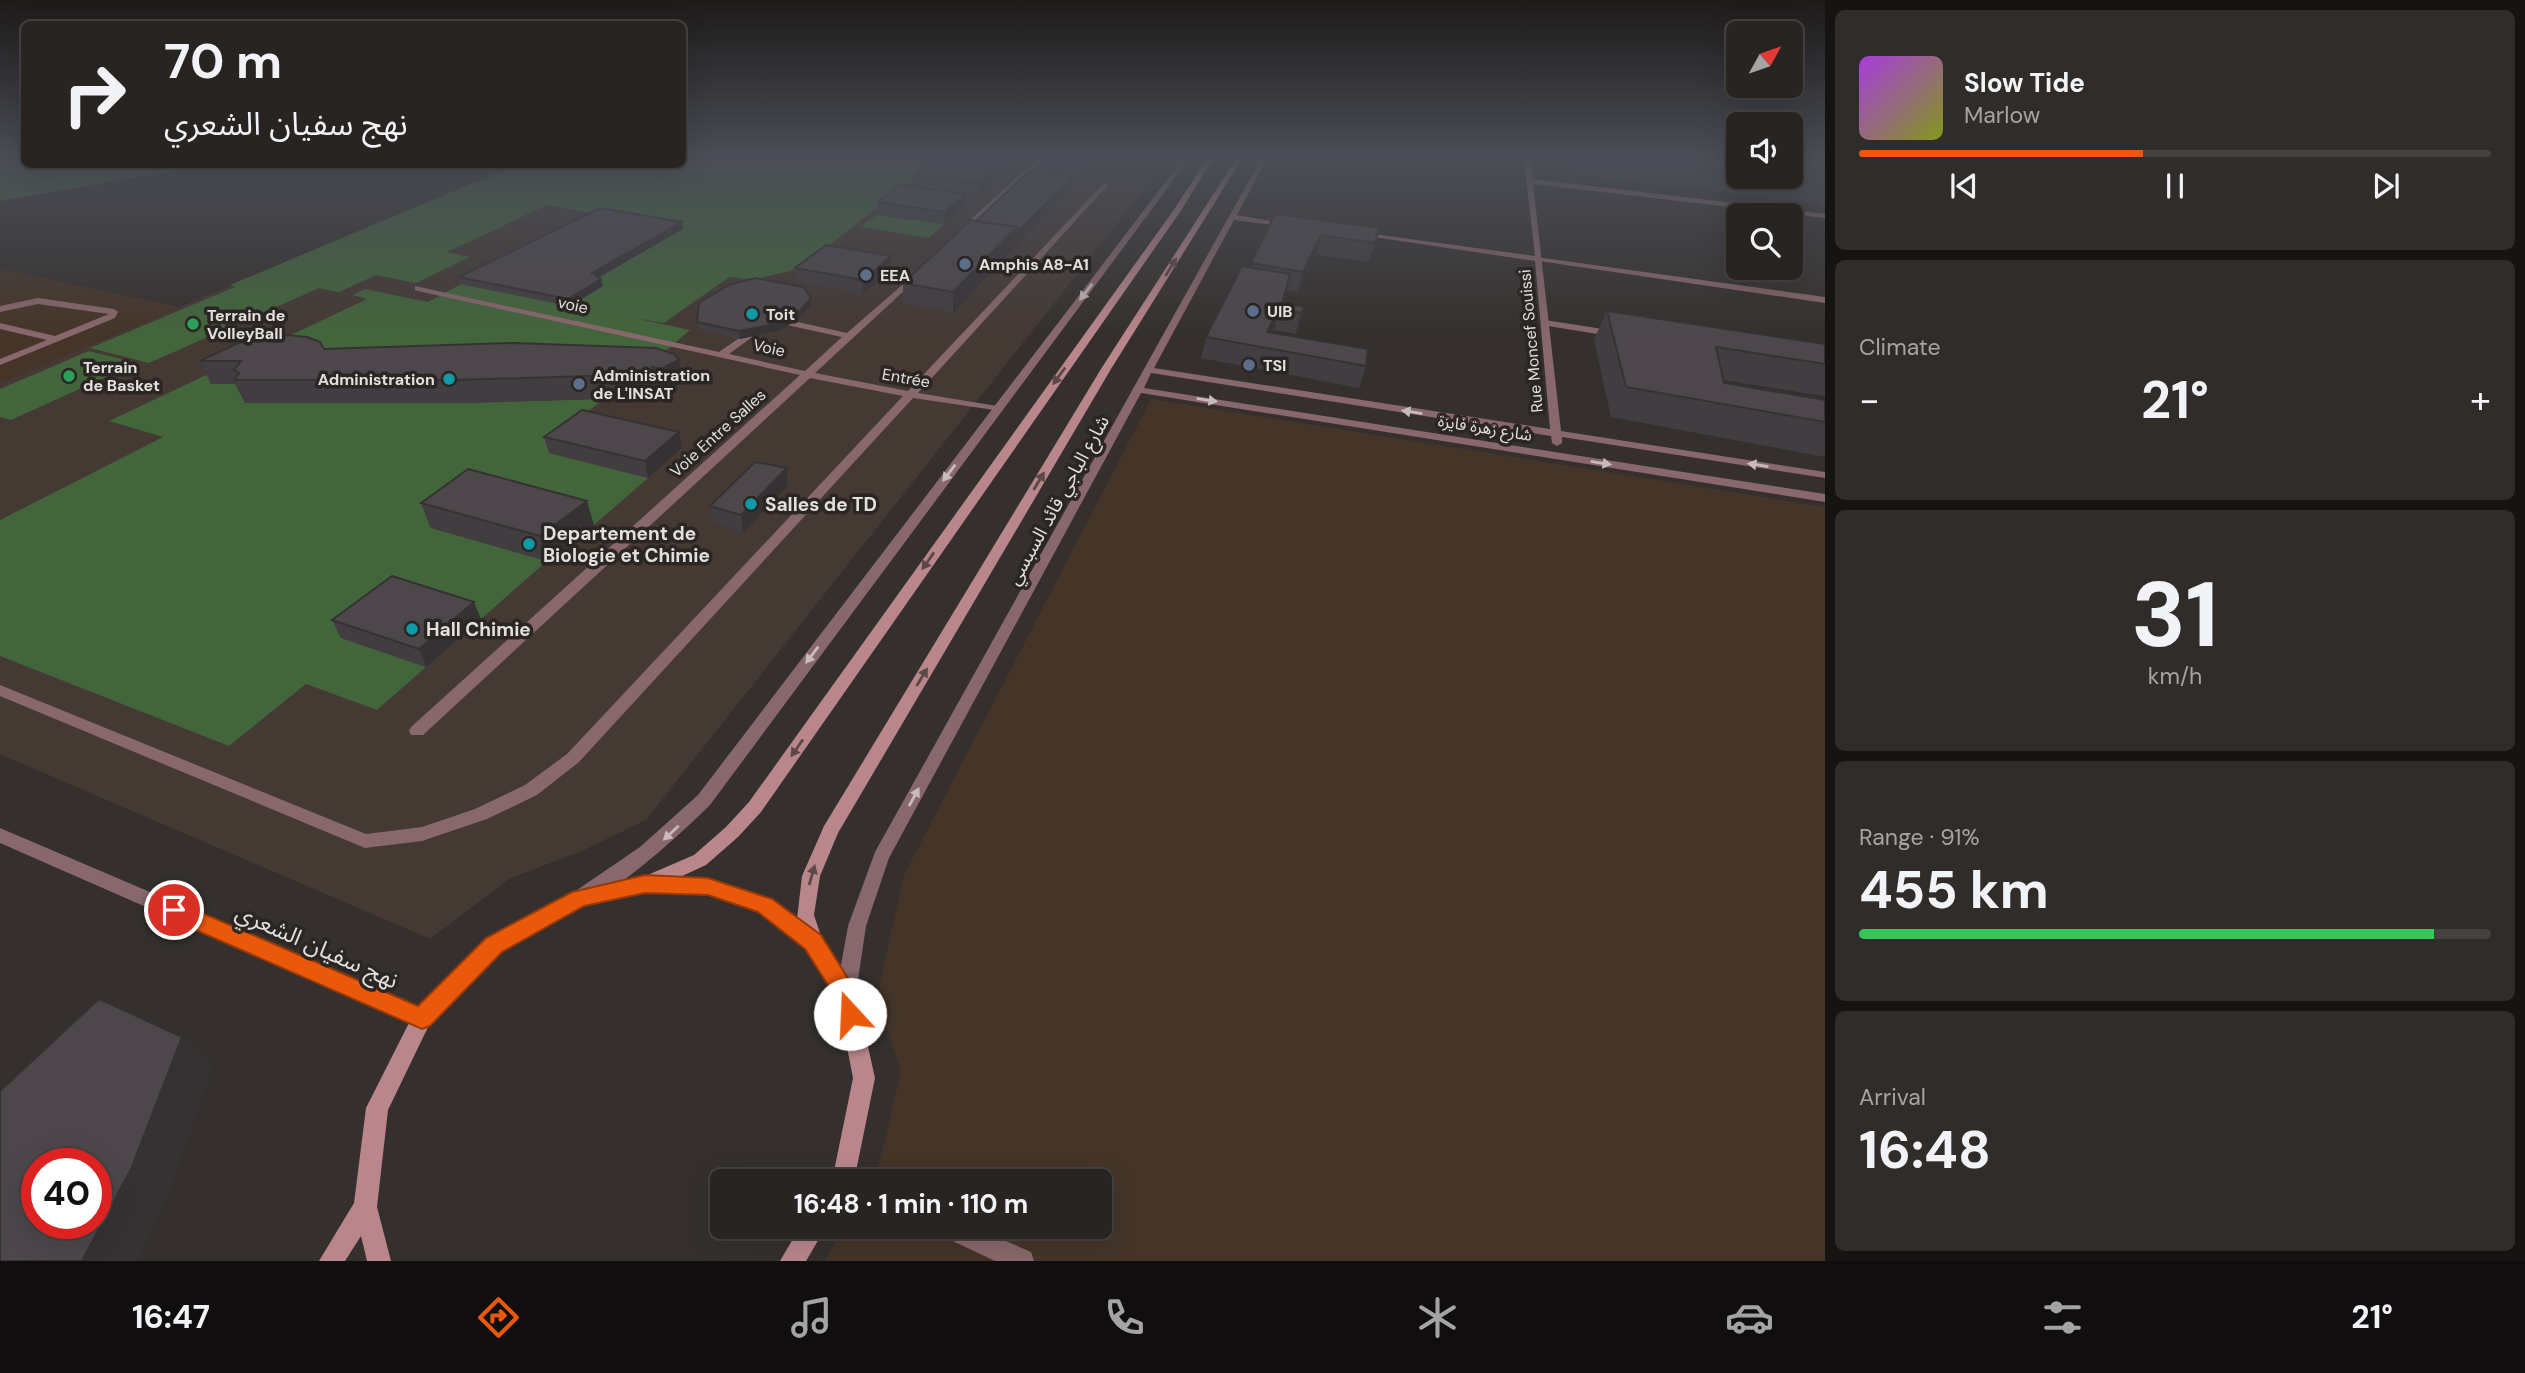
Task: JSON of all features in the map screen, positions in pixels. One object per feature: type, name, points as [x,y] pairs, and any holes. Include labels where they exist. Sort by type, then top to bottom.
[{"type":"street","points":[[950,243],[977,218]]},
{"type":"street","points":[[0,690],[365,841],[422,834],[481,814],[531,790],[573,758],[1074,218]]},
{"type":"street","points":[[379,1261],[365,1207],[377,1108],[422,1018],[494,945],[631,867],[670,835],[704,800],[1142,218]]},
{"type":"street","points":[[580,898],[645,884],[700,860],[755,807],[1172,218]]},
{"type":"street","points":[[848,1169],[864,1078],[846,993],[813,942],[805,915],[811,876],[830,831],[1106,369],[1202,218]]},
{"type":"street","name":"شارع الباجي قائد السبسي","points":[[846,993],[857,926],[881,857],[1232,218]]},
{"type":"street","points":[[1238,218],[1301,226]]},
{"type":"street","name":"Rue Moncef Souissi","points":[[1534,218],[1555,434],[1560,456]]},
{"type":"street","points":[[1342,232],[1825,300]]},
{"type":"street","name":"Voie Entre Salles","points":[[417,731],[920,271]]},
{"type":"street","name":"voie","points":[[418,288],[722,354]]},
{"type":"street","points":[[0,362],[112,316],[114,312],[38,301],[1,307]]},
{"type":"street","points":[[722,354],[771,319],[849,336]]},
{"type":"street","points":[[1545,323],[1625,335]]},
{"type":"street","points":[[0,326],[56,339]]},
{"type":"street","name":"Voie","points":[[722,354],[810,373]]},
{"type":"street","name":"شارع زهرة فايزة","points":[[1148,370],[1825,475]]},
{"type":"street","name":"Entrée","points":[[810,373],[909,395],[997,409]]},
{"type":"street","name":"شارع زهرة فايزة","points":[[1139,390],[1825,498]]},
{"type":"street","name":"نهج سفيان الشعري","points":[[0,835],[422,1018]]},
{"type":"street","points":[[645,884],[708,887],[765,905],[813,942]]},
{"type":"street","points":[[331,1261],[365,1207]]},
{"type":"street","points":[[792,1261],[806,1239]]},
{"type":"street","points":[[974,1239],[1022,1261]]},
{"type":"shaded area","points":[[391,218],[1122,218],[646,820],[584,850],[509,879],[430,939],[0,754],[0,383]]},
{"type":"shaded area","points":[[0,269],[179,307],[0,383]]},
{"type":"shaded area","points":[[1151,399],[1825,507],[1825,1261],[825,1261],[837,1239],[1112,1239],[1112,1169],[877,1169],[901,1071],[877,997],[904,875]]},
{"type":"green space","points":[[390,218],[520,218],[447,252],[470,257],[416,283],[376,275],[339,292],[319,288],[149,363],[90,348],[235,287],[230,285]]},
{"type":"green space","points":[[619,218],[864,218],[798,269],[752,280],[729,277],[664,323],[634,318],[690,330],[662,354],[213,383],[252,384],[314,403],[604,399],[574,422],[550,453],[648,478],[594,525],[476,494],[431,528],[547,561],[481,619],[400,593],[342,638],[426,667],[377,710],[306,684],[229,746],[0,656],[0,520],[163,437],[109,421],[367,299],[353,295],[365,289],[428,302],[461,284],[569,306],[602,286],[594,280],[682,229]]},
{"type":"green space","points":[[873,218],[898,218],[944,224],[929,238],[861,227]]},
{"type":"green space","name":"Terrain de Basket","points":[[89,351],[137,363],[11,420],[0,417],[0,389]]},
{"type":"building","points":[[580,218],[658,218],[682,222],[592,273],[601,279],[568,299],[459,277]]},
{"type":"building","points":[[979,218],[1031,218],[1016,233],[1017,227],[976,221]]},
{"type":"building","points":[[1273,218],[1304,218],[1379,228],[1375,243],[1321,235],[1303,272],[1251,263]]},
{"type":"building","points":[[971,220],[1017,227],[953,292],[903,283]]},
{"type":"building","points":[[826,245],[891,256],[863,280],[795,268]]},
{"type":"building","points":[[1242,266],[1290,274],[1282,303],[1305,307],[1301,313],[1279,309],[1267,332],[1368,349],[1366,366],[1206,337]]},
{"type":"building","name":"Toit","points":[[755,278],[803,287],[811,298],[800,311],[781,323],[739,331],[697,322],[699,303],[729,285]]},
{"type":"building","points":[[1607,311],[1825,344],[1825,364],[1716,347],[1724,383],[1825,400],[1825,422],[1626,387]]},
{"type":"building","points":[[287,335],[307,337],[320,342],[324,349],[513,343],[656,348],[674,354],[679,360],[661,369],[652,367],[651,374],[457,380],[234,380],[239,373],[234,370],[241,361],[200,361],[238,343]]},
{"type":"building","points":[[582,410],[679,432],[645,461],[544,437]]},
{"type":"building","points":[[755,462],[787,468],[741,515],[710,506]]},
{"type":"building","points":[[468,469],[587,501],[540,536],[421,503]]},
{"type":"building","points":[[392,576],[474,602],[419,649],[332,620]]},
{"type":"building","points":[[99,999],[182,1037],[131,1169],[112,1205],[112,1148],[21,1148],[21,1239],[94,1239],[82,1261],[0,1261],[0,1091]]},
{"type":"place","name":"Amphis A8-A1","points":[[965,264]]},
{"type":"place","name":"EEA","points":[[866,275]]},
{"type":"place","name":"UIB","points":[[1253,311]]},
{"type":"place","name":"Toit","points":[[752,314]]},
{"type":"place","name":"Terrain de VolleyBall","points":[[193,324]]},
{"type":"place","name":"TSI","points":[[1249,365]]},
{"type":"place","name":"Terrain de Basket","points":[[69,376]]},
{"type":"place","name":"Administration","points":[[449,379]]},
{"type":"place","name":"Administration de L'INSAT","points":[[579,384]]},
{"type":"place","name":"Salles de TD","points":[[751,504]]},
{"type":"place","name":"Departement de Biologie et Chimie","points":[[529,544]]},
{"type":"place","name":"Hall Chimie","points":[[412,629]]},
{"type":"route","points":[[174,910],[422,1018],[494,945],[580,898],[645,884],[708,887],[765,905],[813,942],[846,993],[850,1014]]}]
